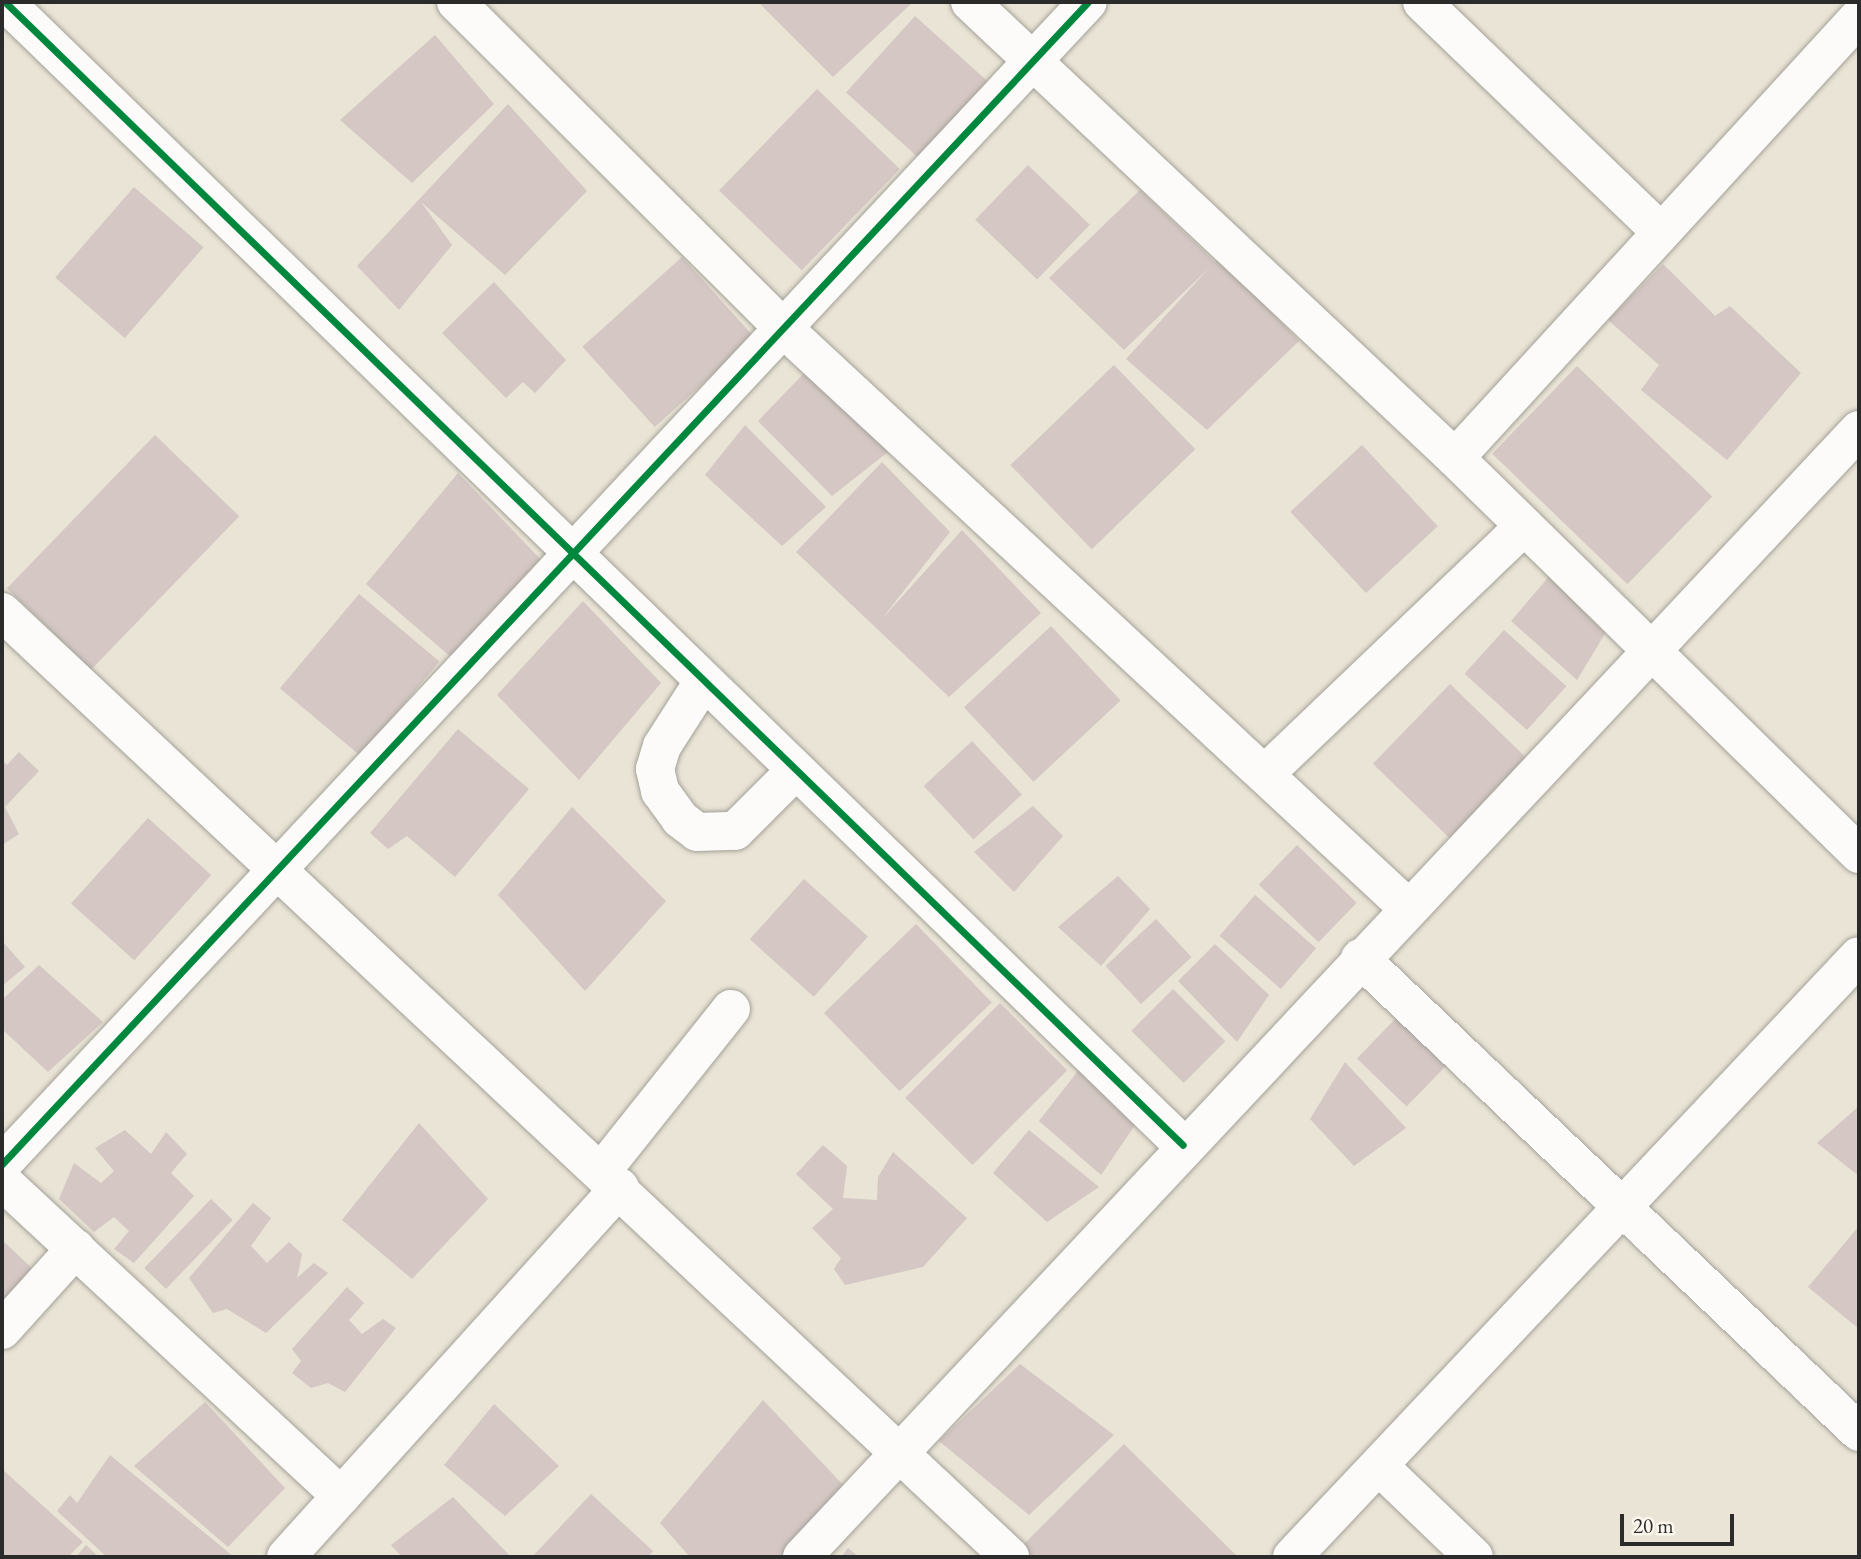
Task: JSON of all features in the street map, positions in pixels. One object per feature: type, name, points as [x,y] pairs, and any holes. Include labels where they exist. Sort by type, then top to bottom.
[{"type":"street","points":[[5,2],[794,772],[1183,1145]]},
{"type":"street","points":[[456,2],[782,327],[1267,772],[1407,906]]},
{"type":"street","points":[[970,2],[1455,458],[1859,854]]},
{"type":"street","points":[[2,1164],[1088,2]]},
{"type":"street","points":[[1422,2],[1660,231]]},
{"type":"street","points":[[1455,458],[1660,231],[1859,17]]},
{"type":"street","points":[[802,1557],[1407,906],[1859,430]]},
{"type":"street","points":[[1267,772],[1524,526]]},
{"type":"street","points":[[2,612],[611,1179],[1010,1557]]},
{"type":"street","points":[[703,682],[662,746],[656,769],[660,791],[680,819],[697,832],[735,831],[794,772]]},
{"type":"street","points":[[1292,1557],[1380,1467],[1859,956]]},
{"type":"street","points":[[1360,958],[1620,1208],[1859,1432]]},
{"type":"street","points":[[286,1557],[611,1179],[731,1009]]},
{"type":"street","points":[[2,1181],[341,1496]]},
{"type":"street","points":[[2,1330],[76,1248]]},
{"type":"street","points":[[1380,1467],[1474,1557]]},
{"type":"building","points":[[758,2],[913,2],[833,77]]},
{"type":"building","points":[[915,16],[988,82],[919,158],[846,93]]},
{"type":"building","points":[[435,35],[494,104],[412,183],[340,120]]},
{"type":"building","points":[[817,89],[900,169],[802,270],[719,190]]},
{"type":"building","points":[[508,104],[587,191],[505,275],[421,202],[452,245],[399,310],[357,266]]},
{"type":"building","points":[[1028,165],[1090,225],[1037,279],[975,220]]},
{"type":"building","points":[[134,187],[203,247],[125,338],[55,278]]},
{"type":"building","points":[[1140,190],[1215,262],[1220,257],[1299,341],[1207,430],[1126,359],[1209,268],[1124,350],[1049,278]]},
{"type":"building","points":[[682,257],[754,337],[655,427],[582,347]]},
{"type":"building","points":[[1663,264],[1715,316],[1730,306],[1801,373],[1727,460],[1641,390],[1659,365],[1608,320]]},
{"type":"building","points":[[494,282],[566,360],[535,393],[523,382],[506,398],[442,333]]},
{"type":"building","points":[[1114,365],[1195,449],[1092,549],[1010,465]]},
{"type":"building","points":[[1577,366],[1712,497],[1627,584],[1492,454]]},
{"type":"building","points":[[807,370],[893,448],[832,496],[758,421]]},
{"type":"building","points":[[745,425],[826,507],[782,546],[705,475]]},
{"type":"building","points":[[155,435],[239,516],[91,669],[7,588]]},
{"type":"building","points":[[1362,445],[1438,526],[1366,593],[1290,512]]},
{"type":"building","points":[[882,462],[950,532],[881,620],[962,530],[1041,613],[949,697],[796,552]]},
{"type":"building","points":[[458,473],[545,564],[452,658],[366,584]]},
{"type":"building","points":[[1551,574],[1606,632],[1577,680],[1511,621]]},
{"type":"building","points":[[359,594],[439,661],[360,756],[280,688]]},
{"type":"building","points":[[583,601],[661,683],[579,780],[497,695]]},
{"type":"building","points":[[1051,626],[1121,701],[1034,782],[964,707]]},
{"type":"building","points":[[1504,630],[1566,686],[1527,730],[1465,674]]},
{"type":"building","points":[[1450,684],[1531,762],[1453,842],[1373,764]]},
{"type":"building","points":[[458,729],[529,789],[455,877],[407,836],[388,849],[370,833]]},
{"type":"building","points":[[972,741],[1022,794],[974,839],[924,786]]},
{"type":"building","points":[[19,752],[39,771],[5,807],[19,834],[2,845],[2,760],[7,765]]},
{"type":"building","points":[[1033,806],[1063,836],[1014,892],[974,852]]},
{"type":"building","points":[[572,807],[666,901],[585,991],[498,895]]},
{"type":"building","points":[[148,818],[211,875],[134,960],[71,903]]},
{"type":"building","points":[[1297,845],[1357,903],[1318,942],[1259,885]]},
{"type":"building","points":[[1118,876],[1150,909],[1101,966],[1058,927]]},
{"type":"building","points":[[804,879],[868,937],[814,997],[750,939]]},
{"type":"building","points":[[1255,895],[1316,948],[1281,989],[1220,936]]},
{"type":"building","points":[[1156,919],[1191,957],[1141,1004],[1106,966]]},
{"type":"building","points":[[916,924],[992,1002],[900,1091],[824,1013]]},
{"type":"building","points":[[2,941],[25,967],[2,986]]},
{"type":"building","points":[[1215,944],[1269,995],[1237,1042],[1178,981]]},
{"type":"building","points":[[39,965],[103,1022],[48,1072],[2,1029],[2,1000]]},
{"type":"building","points":[[1173,989],[1225,1041],[1184,1083],[1131,1031]]},
{"type":"building","points":[[1000,1003],[1067,1070],[972,1165],[905,1098]]},
{"type":"building","points":[[1400,1014],[1450,1062],[1407,1107],[1357,1059]]},
{"type":"building","points":[[1345,1062],[1406,1128],[1354,1166],[1310,1119]]},
{"type":"building","points":[[1081,1067],[1135,1125],[1101,1175],[1039,1121]]},
{"type":"building","points":[[1859,1106],[1859,1176],[1817,1143]]},
{"type":"building","points":[[419,1123],[488,1199],[412,1279],[342,1220]]},
{"type":"building","points":[[125,1130],[151,1154],[166,1132],[187,1154],[171,1173],[194,1196],[134,1263],[114,1249],[129,1231],[114,1217],[94,1232],[59,1199],[74,1163],[101,1183],[114,1171],[95,1148]]},
{"type":"building","points":[[1029,1130],[1099,1187],[1047,1222],[993,1173]]},
{"type":"building","points":[[823,1145],[847,1166],[843,1198],[877,1200],[878,1177],[893,1152],[967,1218],[923,1267],[845,1285],[834,1269],[841,1258],[812,1228],[833,1209],[796,1174]]},
{"type":"building","points":[[211,1199],[233,1220],[166,1289],[144,1268]]},
{"type":"building","points":[[253,1203],[271,1218],[251,1246],[267,1263],[289,1242],[302,1254],[297,1278],[314,1263],[328,1273],[266,1333],[227,1309],[213,1313],[189,1278]]},
{"type":"building","points":[[1859,1226],[1859,1329],[1808,1287]]},
{"type":"building","points":[[2,1240],[37,1273],[2,1310]]},
{"type":"building","points":[[347,1287],[364,1303],[349,1320],[362,1334],[383,1319],[396,1328],[345,1392],[328,1383],[311,1388],[292,1373],[301,1361],[292,1349]]},
{"type":"building","points":[[1020,1364],[1114,1435],[1029,1515],[939,1441]]},
{"type":"building","points":[[763,1400],[844,1486],[781,1557],[690,1557],[660,1523]]},
{"type":"building","points":[[205,1402],[285,1488],[228,1547],[134,1466]]},
{"type":"building","points":[[494,1404],[559,1466],[505,1516],[444,1465]]},
{"type":"building","points":[[1124,1444],[1238,1557],[1029,1557],[1020,1548]]},
{"type":"building","points":[[110,1455],[234,1557],[107,1557],[57,1511],[70,1495],[77,1503]]},
{"type":"building","points":[[2,1469],[83,1542],[68,1557],[2,1557]]},
{"type":"building","points":[[591,1494],[653,1551],[648,1557],[532,1557]]},
{"type":"building","points":[[453,1497],[511,1557],[402,1557],[391,1545]]},
{"type":"building","points":[[86,1545],[99,1557],[76,1557]]},
{"type":"building","points":[[848,1548],[859,1557],[841,1557]]},
{"type":"cycle path","points":[[5,2],[1183,1145]]},
{"type":"cycle path","points":[[2,1164],[1088,2]]}]
